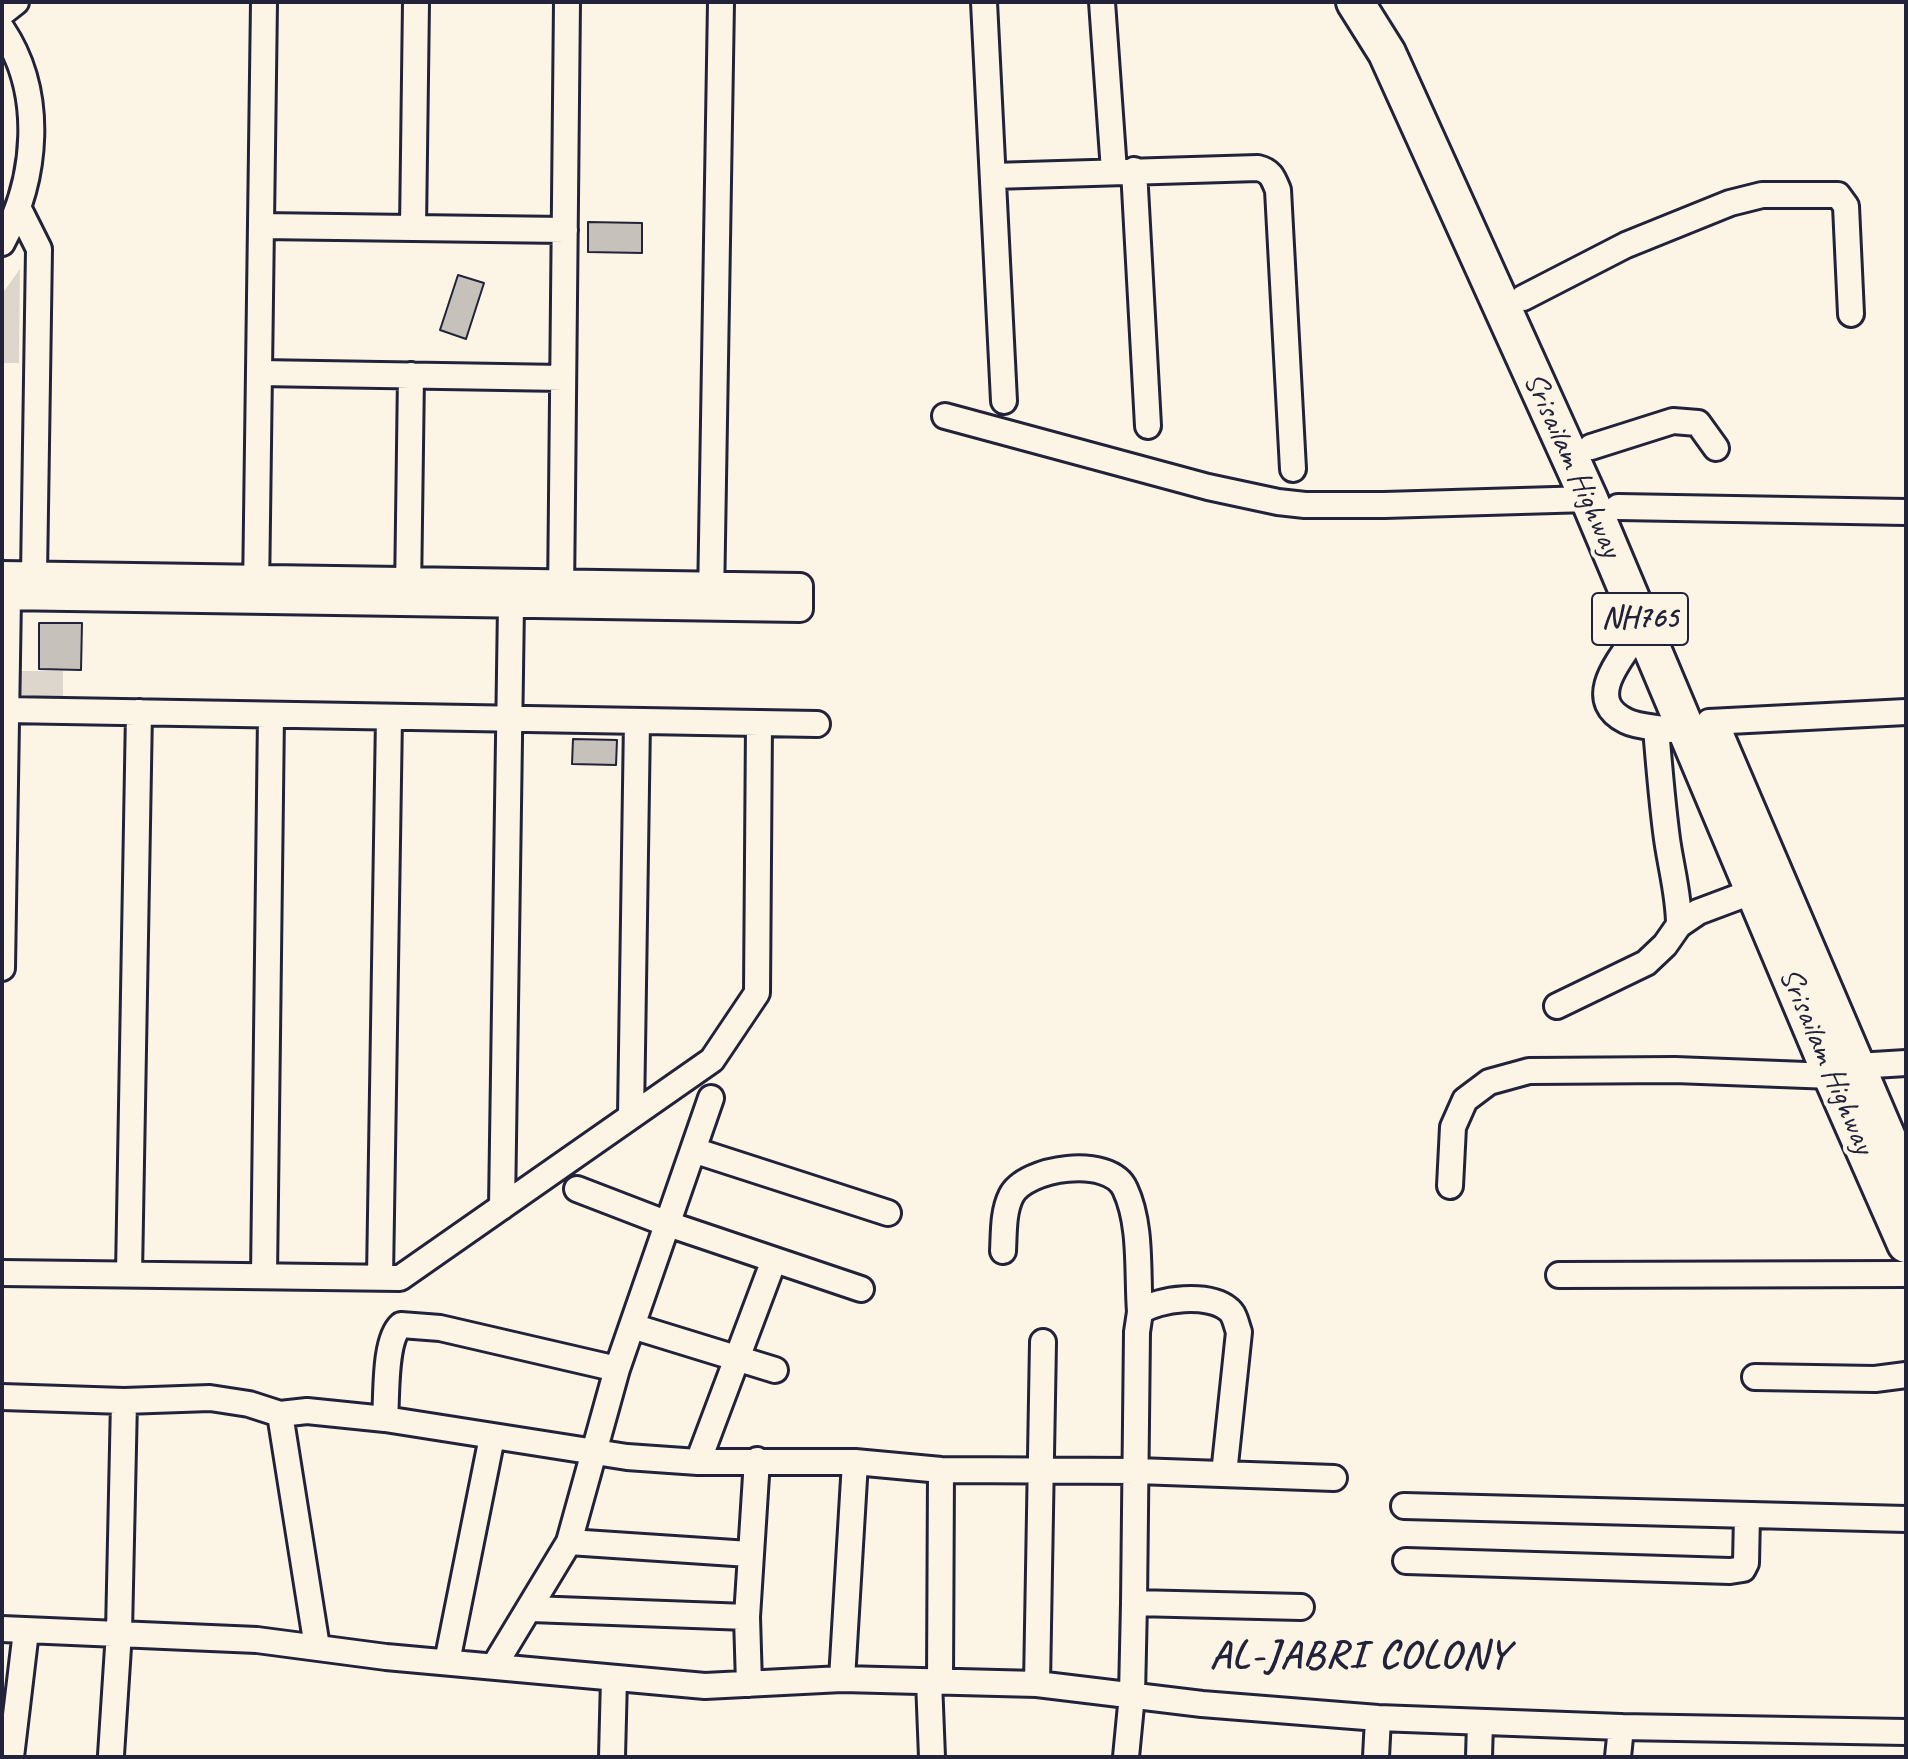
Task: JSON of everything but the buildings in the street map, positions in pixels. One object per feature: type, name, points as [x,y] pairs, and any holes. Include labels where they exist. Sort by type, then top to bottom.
[{"type":"highway","name":"Srisailam Highway","points":[[1355,2],[1387,53],[1603,503],[1684,728],[1844,1071],[1906,1244]]},
{"type":"highway","name":"Srisailam Highway","points":[[1381,2],[1443,120],[1591,447],[1603,503],[1643,626],[1754,891],[1844,1071],[1906,1182]]},
{"type":"street","points":[[2,13],[16,2]]},
{"type":"street","points":[[256,590],[264,2]]},
{"type":"street","points":[[413,228],[416,2]]},
{"type":"street","points":[[561,594],[567,2]]},
{"type":"street","points":[[4,590],[711,596],[721,2]]},
{"type":"street","points":[[984,2],[1004,401]]},
{"type":"street","points":[[1102,2],[1124,170],[1148,426]]},
{"type":"street","points":[[2,29],[21,69],[29,104],[32,139],[28,175],[19,209],[2,243]]},
{"type":"street","points":[[993,176],[1124,170],[1266,170],[1278,190],[1293,469]]},
{"type":"street","points":[[1523,298],[1626,245],[1730,203],[1762,195],[1838,195],[1846,206],[1851,314]]},
{"type":"street","points":[[19,209],[39,249],[34,575]]},
{"type":"street","points":[[261,226],[565,230]]},
{"type":"street","points":[[259,373],[563,378]]},
{"type":"street","points":[[408,592],[411,375]]},
{"type":"street","points":[[945,416],[1208,487],[1278,502],[1371,505],[1603,503],[1906,512]]},
{"type":"street","points":[[1591,447],[1673,421],[1685,421],[1698,423],[1716,448]]},
{"type":"street","points":[[4,590],[34,575],[256,590]]},
{"type":"street","points":[[2,968],[6,710],[4,590]]},
{"type":"street","points":[[408,592],[511,605],[561,594]]},
{"type":"street","points":[[502,1207],[511,605]]},
{"type":"street","points":[[1643,626],[1608,677],[1606,692],[1609,706],[1627,722],[1684,728],[1906,712]]},
{"type":"street","points":[[6,710],[817,724]]},
{"type":"street","points":[[129,1274],[139,712]]},
{"type":"street","points":[[264,1276],[271,715]]},
{"type":"street","points":[[380,1277],[389,717]]},
{"type":"street","points":[[631,1116],[637,721]]},
{"type":"street","points":[[2,1273],[400,1278],[712,1060],[757,993],[759,723]]},
{"type":"street","points":[[1679,925],[1660,780],[1684,728]]},
{"type":"street","points":[[1557,1006],[1646,963],[1665,945],[1679,925],[1698,912],[1754,891]]},
{"type":"street","points":[[1450,1186],[1453,1127],[1465,1100],[1489,1082],[1529,1071],[1844,1071],[1906,1063]]},
{"type":"street","points":[[494,1666],[569,1542],[617,1369],[711,1098]]},
{"type":"street","points":[[693,1150],[888,1213]]},
{"type":"street","points":[[1003,1251],[1005,1216],[1012,1193],[1026,1182],[1050,1173],[1088,1167],[1112,1173],[1125,1186],[1134,1219],[1140,1312],[1137,1332],[1132,1695],[1126,1757]]},
{"type":"street","points":[[577,1189],[668,1224],[861,1289]]},
{"type":"street","points":[[698,1462],[774,1260]]},
{"type":"street","points":[[1559,1275],[1906,1274]]},
{"type":"street","points":[[1140,1312],[1164,1300],[1192,1299],[1218,1303],[1234,1316],[1239,1332],[1224,1474]]},
{"type":"street","points":[[385,1419],[393,1332],[401,1325],[440,1328],[617,1369]]},
{"type":"street","points":[[632,1326],[775,1370]]},
{"type":"street","points":[[1037,1684],[1043,1342]]},
{"type":"street","points":[[1755,1377],[1875,1379],[1906,1375]]},
{"type":"street","points":[[2,1397],[124,1401],[210,1398],[249,1404],[280,1414],[307,1411],[385,1419],[593,1451],[698,1462],[855,1462],[941,1470],[1137,1471],[1334,1478]]},
{"type":"street","points":[[111,1755],[119,1632],[124,1401]]},
{"type":"street","points":[[280,1414],[317,1647]]},
{"type":"street","points":[[447,1662],[492,1437]]},
{"type":"street","points":[[749,1684],[749,1554],[757,1460]]},
{"type":"street","points":[[842,1679],[855,1462]]},
{"type":"street","points":[[932,1757],[941,1470]]},
{"type":"street","points":[[1404,1506],[1906,1519]]},
{"type":"street","points":[[1406,1561],[1730,1571],[1743,1569],[1746,1563],[1747,1515]]},
{"type":"street","points":[[569,1542],[749,1554]]},
{"type":"street","points":[[1134,1603],[1301,1607]]},
{"type":"street","points":[[531,1609],[747,1617]]},
{"type":"street","points":[[11,1757],[14,1630],[257,1640],[560,1675],[705,1686],[842,1679],[1037,1684],[1378,1718],[1621,1727],[1906,1732]]},
{"type":"street","points":[[612,1757],[614,1678]]},
{"type":"street","points":[[1376,1757],[1378,1718]]},
{"type":"street","points":[[1479,1757],[1480,1723]]},
{"type":"street","points":[[1618,1757],[1621,1727]]},
{"type":"shaded area","points":[[20,269],[19,363],[2,363],[2,294]]},
{"type":"shaded area","points":[[20,671],[63,671],[63,698],[20,697]]},
{"type":"district","name":"AL-JABRI COLONY","points":[[1360,1657]]}]
